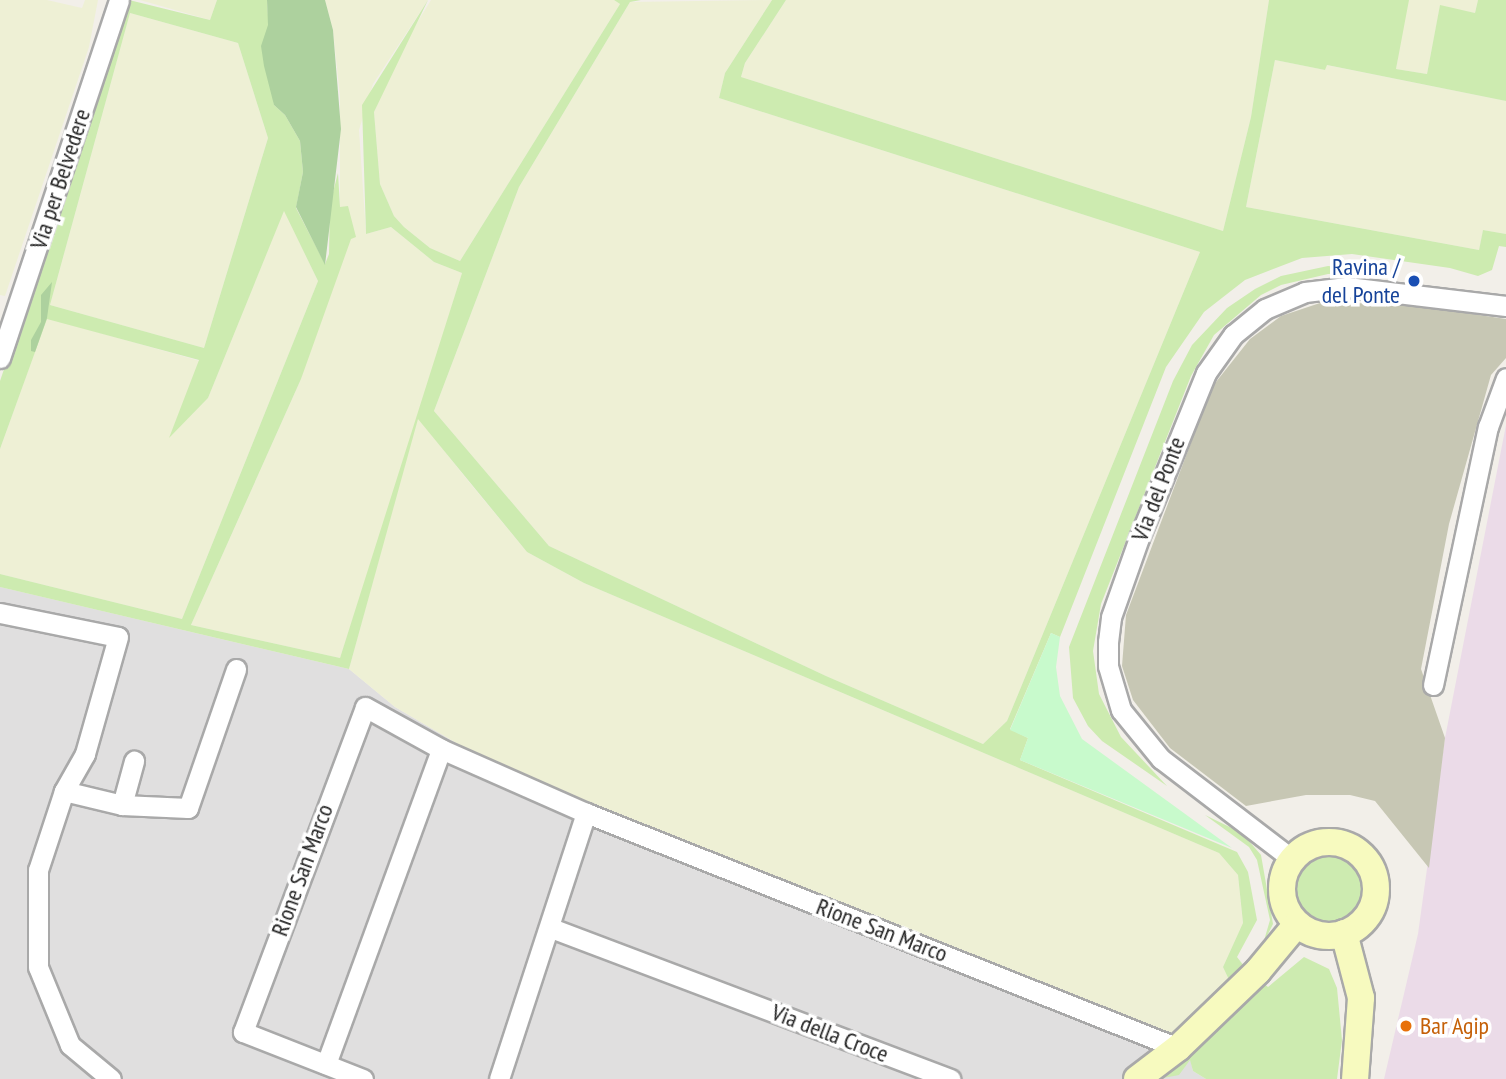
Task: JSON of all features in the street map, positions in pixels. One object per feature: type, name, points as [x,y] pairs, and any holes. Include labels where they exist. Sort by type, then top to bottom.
[{"type":"street","name":"Via per Belvedere","points":[[0,358],[119,0]]},
{"type":"street","name":"Via del Ponte","points":[[1292,859],[1161,759],[1121,710],[1108,666],[1111,617],[1153,502],[1206,373],[1233,335],[1265,309],[1305,292],[1347,287],[1506,306]]},
{"type":"street","points":[[1433,685],[1488,427],[1506,377]]},
{"type":"street","points":[[0,612],[118,637],[85,754],[64,791],[38,870],[38,967],[70,1045],[111,1079]]},
{"type":"street","points":[[64,791],[122,805],[188,808],[236,669]]},
{"type":"street","name":"Rione San Marco","points":[[363,1079],[243,1032],[360,712],[365,707],[440,749],[586,813],[1178,1048]]},
{"type":"street","points":[[326,1064],[440,749]]},
{"type":"street","points":[[122,805],[134,761]]},
{"type":"street","points":[[499,1079],[551,928],[586,813]]},
{"type":"street","points":[[1336,842],[1359,852],[1370,866],[1376,884],[1373,905],[1361,923],[1344,933],[1313,933],[1297,924],[1282,896],[1285,872],[1292,859],[1312,845],[1336,842]]},
{"type":"street","points":[[1137,1079],[1178,1048],[1258,971],[1297,924]]},
{"type":"street","name":"Via della Croce","points":[[551,928],[950,1079]]},
{"type":"street","points":[[1344,933],[1361,998],[1355,1079]]},
{"type":"shaded area","points":[[0,0],[47,0],[82,8],[85,0],[98,0],[89,47],[5,296],[0,295]]},
{"type":"shaded area","points":[[140,0],[217,0],[210,20]]},
{"type":"shaded area","points":[[325,0],[428,0],[373,84],[359,130],[366,234],[391,227],[434,262],[462,273],[418,418],[469,482],[527,552],[584,583],[1219,853],[1238,875],[1243,924],[1223,967],[1230,982],[1173,1034],[1138,1026],[579,799],[470,751],[395,707],[349,669],[411,441],[340,658],[191,625],[301,379],[340,207],[340,97],[333,30]]},
{"type":"shaded area","points":[[431,0],[614,0],[620,4],[460,261],[430,248],[404,227],[394,216],[380,184],[374,112],[401,49]]},
{"type":"shaded area","points":[[772,0],[725,73],[719,98],[1200,252],[1007,721],[983,744],[826,676],[549,546],[434,411],[519,187],[630,2]]},
{"type":"shaded area","points":[[786,0],[1269,0],[1251,117],[1223,231],[741,77],[745,63]]},
{"type":"shaded area","points":[[1290,0],[1478,0],[1475,13],[1440,6],[1427,74],[1396,69],[1398,58]]},
{"type":"shaded area","points":[[130,13],[238,43],[268,138],[204,348],[50,305]]},
{"type":"shaded area","points":[[1275,60],[1325,70],[1326,65],[1506,101],[1506,234],[1483,230],[1479,250],[1246,207]]},
{"type":"shaded area","points":[[284,210],[318,281],[182,619],[0,574],[0,449],[47,318],[200,361],[170,436],[208,398]]},
{"type":"shaded area","points":[[1323,302],[1412,305],[1506,319],[1506,358],[1491,375],[1449,524],[1421,669],[1445,738],[1429,868],[1375,801],[1350,795],[1306,795],[1246,806],[1170,748],[1133,700],[1122,666],[1126,615],[1212,387],[1250,339],[1281,316]]},
{"type":"shaded area","points":[[1506,425],[1506,1079],[1384,1079],[1418,934],[1445,738]]},
{"type":"shaded area","points":[[0,587],[349,669],[395,707],[470,751],[1138,1026],[1173,1034],[1188,1049],[1193,1071],[1206,1079],[0,1079]]},
{"type":"green space","points":[[129,0],[210,20],[217,0],[267,0],[274,105],[285,115],[300,141],[303,172],[296,208],[325,264],[329,254],[330,204],[338,173],[340,207],[348,206],[356,237],[351,239],[301,379],[191,625],[340,658],[462,273],[434,262],[391,227],[366,234],[362,105],[428,0],[374,112],[380,184],[394,216],[404,227],[430,248],[460,261],[620,4],[614,0],[641,0],[630,2],[519,187],[434,411],[549,546],[826,676],[983,744],[1007,721],[1200,252],[719,98],[725,73],[772,0],[786,0],[745,63],[741,77],[1223,231],[1251,117],[1269,0],[1409,0],[1396,69],[1427,74],[1440,5],[1475,13],[1478,0],[1506,0],[1506,101],[1327,65],[1325,70],[1275,60],[1246,207],[1479,250],[1483,230],[1506,234],[1506,247],[1499,246],[1492,270],[1478,276],[1450,268],[1352,254],[1302,258],[1245,280],[1204,312],[1166,367],[1060,637],[1051,633],[1010,729],[1028,738],[1020,760],[1237,852],[1248,872],[1257,920],[1237,957],[1244,966],[1230,982],[1223,967],[1243,923],[1238,875],[1219,853],[584,583],[527,552],[418,419],[349,669],[0,587],[0,574],[182,619],[318,281],[284,211],[208,398],[169,438],[199,360],[47,319],[0,449],[0,381]],"holes":[[[130,13],[238,43],[268,138],[204,348],[50,305]]]},
{"type":"green space","points":[[267,0],[325,0],[333,30],[341,129],[325,265],[296,207],[303,172],[300,141],[285,115],[274,105],[264,66],[261,46],[268,25]]},
{"type":"green space","points":[[1328,266],[1388,272],[1328,274],[1281,285],[1261,295],[1214,335],[1191,376],[1101,604],[1093,651],[1099,694],[1121,737],[1167,786],[1102,741],[1088,726],[1073,698],[1069,647],[1173,381],[1192,345],[1227,308],[1255,289],[1281,276]]},
{"type":"green space","points":[[52,282],[47,318],[35,352],[31,351],[31,340],[41,322],[41,295]]},
{"type":"green space","points":[[1051,633],[1060,637],[1056,667],[1060,696],[1082,739],[1232,848],[1020,760],[1028,738],[1010,730]]},
{"type":"green space","points":[[1205,815],[1242,833],[1261,855],[1273,924],[1263,944],[1270,920],[1257,860],[1249,847]]},
{"type":"green space","points":[[1328,853],[1348,859],[1358,869],[1364,889],[1358,909],[1348,919],[1328,925],[1308,919],[1298,909],[1292,889],[1298,869],[1308,859]]},
{"type":"green space","points":[[1304,957],[1329,969],[1337,988],[1342,1040],[1337,1079],[1206,1079],[1193,1071],[1190,1060],[1179,1075],[1158,1079],[1261,981],[1268,987]]},
{"type":"place","name":"Ravina / del Ponte","points":[[1414,281]]},
{"type":"place","name":"Bar Agip","points":[[1406,1026]]}]
